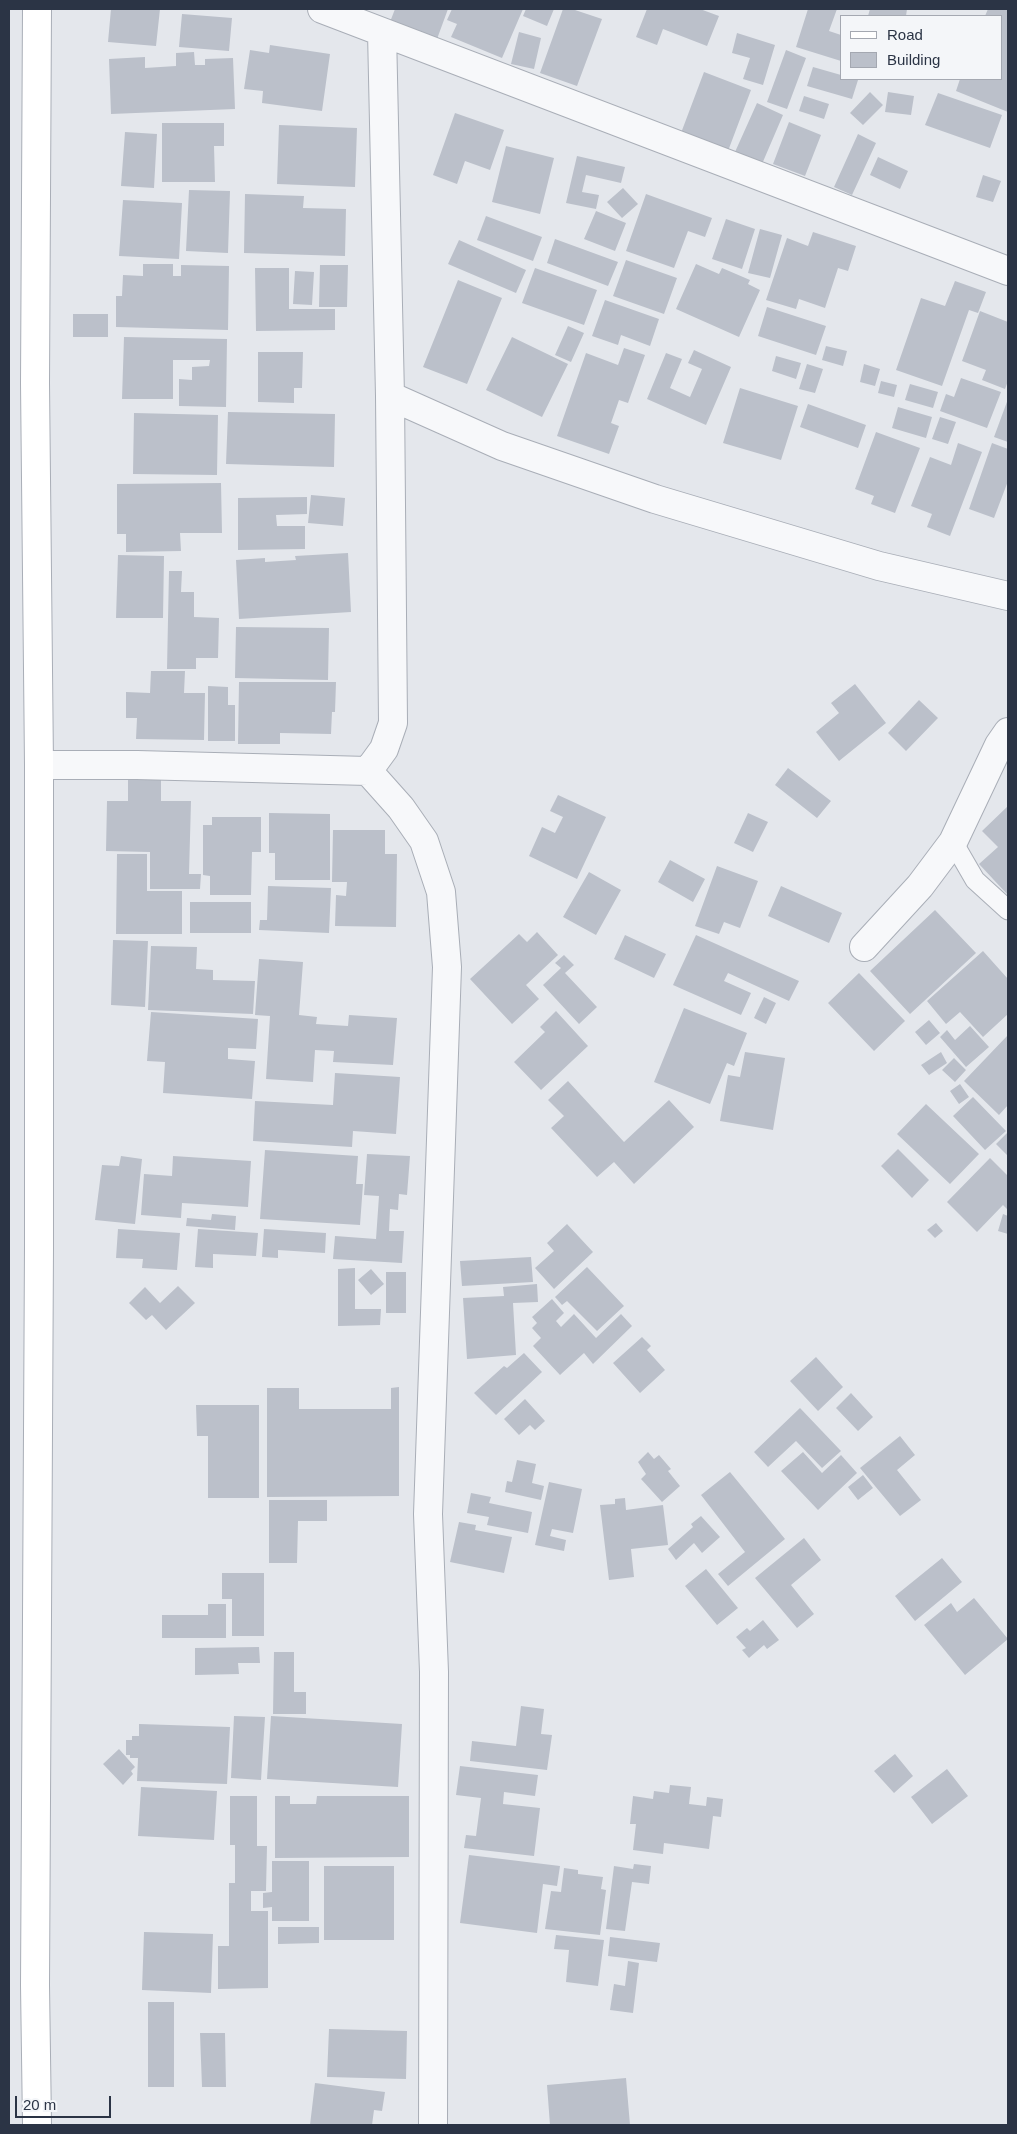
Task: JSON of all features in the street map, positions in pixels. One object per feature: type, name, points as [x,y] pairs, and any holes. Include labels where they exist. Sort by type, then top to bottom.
[{"type":"main road","points":[[37,9],[35,383],[39,765],[35,1975],[37,2125]]},
{"type":"street","points":[[322,9],[1008,271]]},
{"type":"street","points":[[368,770],[384,749],[393,723],[390,396],[382,32]]},
{"type":"street","points":[[390,396],[502,446],[655,500],[879,566],[1008,596]]},
{"type":"street","points":[[864,947],[920,886],[953,842],[999,745],[1008,732]]},
{"type":"street","points":[[39,765],[368,770],[401,808],[424,841],[441,892],[447,967],[428,1514],[434,1672],[433,2125]]},
{"type":"lane","points":[[953,842],[975,880],[1008,910]]},
{"type":"building","points":[[111,9],[160,9],[156,46],[108,42]]},
{"type":"building","points":[[395,9],[448,9],[437,39],[390,22]]},
{"type":"building","points":[[452,9],[523,9],[502,58],[451,37],[457,24],[447,20]]},
{"type":"building","points":[[526,9],[554,9],[547,26],[523,16]]},
{"type":"building","points":[[563,9],[572,9],[602,19],[577,86],[540,73]]},
{"type":"building","points":[[647,9],[700,9],[719,16],[707,46],[663,29],[657,45],[636,37]]},
{"type":"building","points":[[808,9],[837,9],[829,31],[840,35],[840,61],[796,47]]},
{"type":"building","points":[[870,9],[907,9],[906,15],[868,15]]},
{"type":"building","points":[[988,9],[1008,9],[1008,112],[956,91],[960,80],[1002,80],[1002,15],[985,15]]},
{"type":"building","points":[[182,14],[232,18],[229,51],[179,47]]},
{"type":"building","points":[[519,32],[541,38],[534,69],[511,64]]},
{"type":"building","points":[[737,33],[775,45],[763,85],[743,79],[750,58],[732,53]]},
{"type":"building","points":[[270,45],[330,54],[322,111],[262,103],[263,91],[244,89],[250,50],[269,53]]},
{"type":"building","points":[[786,50],[806,58],[787,109],[767,102]]},
{"type":"building","points":[[194,52],[195,65],[205,65],[205,59],[233,58],[235,109],[111,114],[109,59],[145,57],[145,68],[176,66],[176,53]]},
{"type":"building","points":[[813,67],[840,75],[840,80],[858,80],[852,99],[807,86]]},
{"type":"building","points":[[704,72],[751,90],[728,151],[681,133]]},
{"type":"building","points":[[870,92],[883,105],[863,125],[850,113]]},
{"type":"building","points":[[888,92],[914,96],[911,115],[885,112]]},
{"type":"building","points":[[938,93],[1002,115],[990,148],[925,125]]},
{"type":"building","points":[[804,96],[829,104],[824,119],[799,111]]},
{"type":"building","points":[[757,103],[783,115],[762,164],[735,152]]},
{"type":"building","points":[[455,113],[504,130],[490,170],[465,161],[457,184],[433,175]]},
{"type":"building","points":[[789,122],[821,135],[805,176],[773,164]]},
{"type":"building","points":[[162,123],[224,123],[224,146],[214,146],[215,182],[162,182]]},
{"type":"building","points":[[279,125],[357,128],[355,187],[277,184]]},
{"type":"building","points":[[125,132],[157,134],[154,188],[121,186]]},
{"type":"building","points":[[858,134],[876,143],[852,195],[834,187]]},
{"type":"building","points":[[506,146],[554,158],[540,214],[492,202]]},
{"type":"building","points":[[577,156],[625,167],[621,183],[586,175],[582,192],[599,195],[596,209],[566,203]]},
{"type":"building","points":[[878,157],[908,171],[900,189],[870,175]]},
{"type":"building","points":[[983,175],[1001,181],[993,202],[976,197]]},
{"type":"building","points":[[623,188],[638,204],[622,218],[607,202]]},
{"type":"building","points":[[189,190],[230,191],[228,253],[186,251]]},
{"type":"building","points":[[245,194],[304,196],[303,208],[346,209],[345,256],[244,253]]},
{"type":"building","points":[[646,194],[712,218],[705,237],[688,231],[674,268],[626,251]]},
{"type":"building","points":[[123,200],[182,203],[179,259],[119,256]]},
{"type":"building","points":[[596,211],[626,223],[615,251],[584,239]]},
{"type":"building","points":[[486,216],[542,237],[533,261],[477,240]]},
{"type":"building","points":[[726,219],[755,229],[742,269],[712,259]]},
{"type":"building","points":[[760,229],[782,235],[770,278],[748,273]]},
{"type":"building","points":[[813,232],[856,246],[848,271],[838,268],[825,308],[799,299],[796,309],[766,300],[787,238],[808,246]]},
{"type":"building","points":[[555,239],[618,262],[608,286],[547,263]]},
{"type":"building","points":[[459,240],[526,270],[516,293],[448,264]]},
{"type":"building","points":[[626,260],[677,278],[664,314],[613,296]]},
{"type":"building","points":[[143,264],[173,264],[173,276],[181,276],[181,265],[229,266],[228,330],[116,327],[116,296],[122,296],[123,275],[143,276]]},
{"type":"building","points":[[696,264],[719,274],[722,268],[750,280],[748,284],[760,290],[739,337],[676,309]]},
{"type":"building","points":[[320,265],[348,265],[347,307],[319,307]]},
{"type":"building","points":[[255,268],[289,268],[289,309],[335,309],[335,330],[256,331]]},
{"type":"building","points":[[535,268],[597,290],[584,325],[522,303]]},
{"type":"building","points":[[295,271],[314,272],[312,305],[293,304]]},
{"type":"building","points":[[458,280],[502,298],[467,384],[423,367]]},
{"type":"building","points":[[955,281],[986,292],[978,313],[969,310],[942,386],[896,370],[921,298],[945,306]]},
{"type":"building","points":[[605,300],[659,319],[650,346],[621,335],[618,345],[592,336]]},
{"type":"building","points":[[767,307],[826,326],[816,355],[758,336]]},
{"type":"building","points":[[980,311],[1008,322],[1008,381],[1005,389],[982,380],[986,370],[962,361]]},
{"type":"building","points":[[73,314],[108,314],[108,337],[73,337]]},
{"type":"building","points":[[568,326],[584,333],[571,362],[555,355]]},
{"type":"building","points":[[124,337],[227,339],[226,407],[179,406],[179,379],[192,380],[192,367],[209,366],[210,360],[173,360],[173,399],[122,399]]},
{"type":"building","points":[[512,337],[568,364],[542,417],[486,390]]},
{"type":"building","points":[[826,346],[847,351],[843,366],[822,360]]},
{"type":"building","points":[[624,348],[645,355],[628,403],[619,400],[611,423],[619,426],[609,454],[557,436],[586,353],[618,365]]},
{"type":"building","points":[[694,350],[731,367],[706,425],[647,399],[666,353],[682,359],[670,388],[690,397],[702,369],[688,363]]},
{"type":"building","points":[[258,352],[303,352],[302,388],[294,388],[294,403],[258,402]]},
{"type":"building","points":[[776,356],[801,363],[796,379],[772,371]]},
{"type":"building","points":[[807,364],[823,369],[815,393],[799,389]]},
{"type":"building","points":[[864,364],[880,369],[875,386],[860,382]]},
{"type":"building","points":[[961,378],[1001,392],[987,428],[940,411],[946,394],[954,397]]},
{"type":"building","points":[[881,381],[897,385],[894,397],[878,393]]},
{"type":"building","points":[[910,384],[938,392],[933,408],[905,400]]},
{"type":"building","points":[[740,388],[798,406],[781,460],[723,443]]},
{"type":"building","points":[[1008,399],[1008,442],[994,437]]},
{"type":"building","points":[[808,404],[866,425],[858,448],[800,427]]},
{"type":"building","points":[[898,407],[932,417],[926,438],[892,428]]},
{"type":"building","points":[[228,412],[335,414],[334,467],[226,464]]},
{"type":"building","points":[[134,413],[218,415],[217,475],[133,474]]},
{"type":"building","points":[[940,417],[956,422],[948,444],[932,439]]},
{"type":"building","points":[[876,432],[920,448],[895,513],[871,504],[874,496],[855,489]]},
{"type":"building","points":[[958,443],[982,452],[950,536],[927,527],[932,514],[911,506],[930,457],[951,465]]},
{"type":"building","points":[[992,443],[1008,449],[1008,481],[994,518],[969,509]]},
{"type":"building","points":[[221,483],[222,533],[180,533],[181,551],[126,552],[126,534],[117,534],[117,484]]},
{"type":"building","points":[[311,495],[345,498],[343,526],[308,523]]},
{"type":"building","points":[[307,497],[307,514],[276,515],[277,526],[305,526],[305,549],[238,550],[238,498]]},
{"type":"building","points":[[348,553],[351,612],[239,619],[236,560],[265,558],[265,562],[296,560],[295,556]]},
{"type":"building","points":[[118,555],[164,556],[163,618],[116,618]]},
{"type":"building","points":[[169,571],[182,571],[181,592],[194,592],[194,617],[219,618],[218,658],[196,658],[196,669],[167,669]]},
{"type":"building","points":[[236,627],[329,628],[328,680],[235,678]]},
{"type":"building","points":[[151,671],[185,671],[184,693],[205,693],[204,740],[136,739],[137,718],[126,718],[126,692],[150,693]]},
{"type":"building","points":[[239,682],[336,682],[335,712],[332,712],[331,734],[280,733],[280,744],[238,744]]},
{"type":"building","points":[[855,684],[886,723],[839,761],[816,732],[839,713],[831,703]]},
{"type":"building","points":[[208,686],[228,687],[228,705],[235,705],[235,741],[208,741]]},
{"type":"building","points":[[919,700],[938,718],[906,751],[888,733]]},
{"type":"building","points":[[788,768],[831,801],[817,818],[775,785]]},
{"type":"building","points":[[128,778],[161,778],[161,801],[191,801],[189,874],[201,874],[200,889],[150,889],[150,852],[106,851],[107,801],[128,801]]},
{"type":"building","points":[[558,795],[606,817],[577,879],[529,856],[542,827],[555,833],[563,817],[550,811]]},
{"type":"building","points":[[1008,806],[1007,894],[979,864],[998,847],[982,831]]},
{"type":"building","points":[[269,813],[330,814],[330,880],[275,880],[275,853],[269,853]]},
{"type":"building","points":[[748,813],[768,822],[753,852],[734,843]]},
{"type":"building","points":[[212,817],[261,817],[261,852],[252,852],[251,895],[210,895],[210,876],[203,875],[203,825],[212,825]]},
{"type":"building","points":[[333,830],[385,830],[385,854],[397,854],[396,927],[335,926],[336,895],[346,896],[347,882],[332,882]]},
{"type":"building","points":[[117,854],[147,854],[147,891],[182,891],[182,934],[116,934]]},
{"type":"building","points":[[670,860],[705,879],[693,902],[658,882]]},
{"type":"building","points":[[717,866],[758,881],[740,928],[724,922],[719,934],[695,926]]},
{"type":"building","points":[[589,872],[621,890],[596,935],[563,917]]},
{"type":"building","points":[[268,886],[331,888],[329,933],[259,930],[260,920],[267,920]]},
{"type":"building","points":[[781,886],[842,913],[829,943],[768,916]]},
{"type":"building","points":[[190,902],[251,902],[251,933],[190,933]]},
{"type":"building","points":[[935,910],[976,953],[910,1014],[870,971]]},
{"type":"building","points":[[537,932],[558,955],[526,985],[539,999],[512,1024],[470,979],[519,934],[527,942]]},
{"type":"building","points":[[625,935],[666,954],[654,978],[614,959]]},
{"type":"building","points":[[696,935],[799,981],[789,1001],[728,973],[724,981],[751,993],[741,1015],[673,985]]},
{"type":"building","points":[[113,940],[148,941],[145,1007],[111,1005]]},
{"type":"building","points":[[151,946],[197,947],[196,969],[213,970],[213,980],[255,981],[253,1014],[148,1010]]},
{"type":"building","points":[[983,951],[1008,979],[1008,1014],[983,1037],[960,1012],[946,1024],[927,1001]]},
{"type":"building","points":[[564,955],[574,965],[565,973],[597,1007],[579,1024],[543,985],[561,968],[555,963]]},
{"type":"building","points":[[259,959],[303,962],[299,1015],[317,1017],[316,1024],[348,1026],[349,1015],[397,1018],[393,1065],[333,1062],[334,1051],[315,1050],[313,1082],[266,1079],[270,1016],[255,1015]]},
{"type":"building","points":[[859,973],[905,1021],[874,1051],[828,1003]]},
{"type":"building","points":[[764,997],[776,1003],[766,1024],[754,1018]]},
{"type":"building","points":[[684,1008],[747,1033],[734,1066],[727,1063],[710,1104],[654,1082]]},
{"type":"building","points":[[556,1011],[588,1046],[541,1090],[514,1062],[545,1032],[540,1027]]},
{"type":"building","points":[[151,1012],[258,1019],[256,1049],[228,1048],[228,1059],[255,1061],[252,1099],[163,1093],[165,1062],[147,1061]]},
{"type":"building","points":[[929,1020],[940,1033],[926,1045],[915,1032]]},
{"type":"building","points":[[970,1026],[989,1047],[966,1067],[940,1037],[947,1030],[955,1040]]},
{"type":"building","points":[[1008,1035],[1008,1105],[999,1115],[964,1081]]},
{"type":"building","points":[[745,1052],[785,1058],[773,1130],[720,1121],[728,1075],[740,1077]]},
{"type":"building","points":[[941,1052],[947,1063],[929,1075],[921,1065]]},
{"type":"building","points":[[954,1058],[966,1070],[955,1082],[942,1070]]},
{"type":"building","points":[[335,1073],[400,1077],[396,1134],[353,1131],[352,1147],[253,1141],[255,1101],[333,1105]]},
{"type":"building","points":[[568,1081],[624,1142],[669,1100],[694,1127],[634,1184],[614,1162],[597,1177],[551,1128],[564,1116],[548,1100]]},
{"type":"building","points":[[960,1084],[969,1097],[959,1104],[950,1091]]},
{"type":"building","points":[[973,1097],[1006,1131],[985,1150],[953,1116]]},
{"type":"building","points":[[926,1104],[979,1154],[950,1184],[897,1134]]},
{"type":"building","points":[[1008,1132],[1008,1156],[996,1144]]},
{"type":"building","points":[[898,1149],[929,1180],[912,1198],[881,1166]]},
{"type":"building","points":[[265,1150],[358,1156],[356,1184],[363,1184],[360,1225],[260,1219]]},
{"type":"building","points":[[367,1154],[410,1156],[407,1195],[399,1194],[398,1210],[390,1209],[389,1231],[404,1231],[402,1263],[333,1259],[335,1236],[376,1239],[379,1196],[364,1195]]},
{"type":"building","points":[[121,1156],[142,1159],[135,1224],[95,1220],[102,1165],[119,1166]]},
{"type":"building","points":[[173,1156],[251,1161],[248,1207],[182,1203],[181,1218],[141,1215],[144,1174],[172,1176]]},
{"type":"building","points":[[990,1158],[1008,1176],[1008,1210],[1003,1205],[977,1232],[947,1202]]},
{"type":"building","points":[[212,1214],[236,1216],[235,1230],[186,1226],[187,1218],[211,1220]]},
{"type":"building","points":[[1003,1214],[1008,1216],[1008,1234],[998,1231]]},
{"type":"building","points":[[936,1223],[943,1231],[935,1238],[927,1230]]},
{"type":"building","points":[[567,1224],[593,1252],[554,1289],[535,1268],[554,1251],[547,1243]]},
{"type":"building","points":[[118,1229],[180,1233],[177,1270],[142,1268],[143,1259],[116,1258]]},
{"type":"building","points":[[198,1229],[258,1233],[256,1256],[213,1254],[213,1268],[195,1267]]},
{"type":"building","points":[[264,1229],[326,1233],[325,1253],[278,1250],[278,1258],[262,1257]]},
{"type":"building","points":[[531,1257],[533,1282],[462,1286],[460,1261]]},
{"type":"building","points":[[587,1267],[624,1306],[597,1331],[567,1301],[562,1305],[555,1297]]},
{"type":"building","points":[[355,1268],[355,1309],[381,1309],[380,1325],[338,1326],[338,1269]]},
{"type":"building","points":[[371,1269],[384,1284],[371,1295],[358,1280]]},
{"type":"building","points":[[386,1272],[406,1272],[406,1313],[386,1313]]},
{"type":"building","points":[[537,1284],[538,1302],[513,1303],[516,1355],[467,1359],[463,1298],[504,1296],[503,1287]]},
{"type":"building","points":[[178,1286],[195,1303],[166,1330],[152,1315],[146,1320],[129,1303],[145,1287],[160,1303]]},
{"type":"building","points":[[552,1299],[564,1313],[556,1321],[561,1327],[574,1314],[596,1338],[621,1314],[632,1326],[593,1364],[584,1353],[560,1375],[533,1346],[541,1338],[532,1328],[537,1323],[532,1317]]},
{"type":"building","points":[[642,1337],[651,1346],[647,1350],[665,1370],[640,1393],[613,1363]]},
{"type":"building","points":[[524,1353],[542,1372],[496,1415],[474,1393],[504,1366],[507,1368]]},
{"type":"building","points":[[816,1357],[843,1387],[818,1411],[790,1381]]},
{"type":"building","points":[[399,1387],[399,1496],[267,1497],[267,1388],[299,1388],[299,1409],[391,1409],[391,1388]]},
{"type":"building","points":[[851,1393],[873,1417],[858,1431],[836,1408]]},
{"type":"building","points":[[525,1399],[545,1421],[535,1430],[530,1425],[519,1435],[504,1419]]},
{"type":"building","points":[[196,1405],[259,1405],[259,1498],[208,1498],[208,1436],[197,1436]]},
{"type":"building","points":[[800,1408],[841,1451],[822,1468],[796,1441],[768,1467],[754,1452]]},
{"type":"building","points":[[900,1436],[915,1455],[897,1470],[921,1500],[900,1516],[860,1468]]},
{"type":"building","points":[[648,1452],[654,1459],[659,1455],[671,1469],[668,1471],[680,1486],[662,1502],[641,1479],[646,1474],[638,1462]]},
{"type":"building","points":[[803,1452],[822,1473],[841,1455],[857,1473],[818,1510],[781,1471]]},
{"type":"building","points":[[517,1460],[536,1464],[532,1483],[544,1486],[541,1500],[505,1492],[507,1481],[512,1482]]},
{"type":"building","points":[[730,1472],[785,1539],[728,1586],[718,1574],[745,1552],[701,1495]]},
{"type":"building","points":[[863,1475],[873,1488],[858,1500],[848,1487]]},
{"type":"building","points":[[549,1482],[582,1489],[573,1533],[552,1529],[550,1536],[566,1540],[564,1551],[535,1545]]},
{"type":"building","points":[[471,1493],[491,1497],[489,1503],[532,1512],[528,1533],[487,1525],[489,1517],[467,1513]]},
{"type":"building","points":[[625,1498],[626,1510],[663,1505],[668,1545],[631,1549],[634,1577],[609,1580],[600,1505],[615,1504],[615,1499]]},
{"type":"building","points":[[269,1500],[327,1500],[327,1521],[298,1521],[297,1563],[269,1563]]},
{"type":"building","points":[[701,1516],[720,1537],[702,1553],[694,1543],[676,1560],[668,1549],[693,1527],[691,1524]]},
{"type":"building","points":[[459,1522],[476,1525],[475,1530],[512,1537],[504,1573],[450,1562]]},
{"type":"building","points":[[804,1538],[821,1560],[791,1585],[814,1614],[797,1628],[755,1578]]},
{"type":"building","points":[[942,1558],[962,1582],[915,1621],[895,1596]]},
{"type":"building","points":[[706,1569],[738,1608],[717,1625],[685,1586]]},
{"type":"building","points":[[222,1573],[264,1573],[264,1636],[232,1636],[232,1599],[222,1599]]},
{"type":"building","points":[[974,1598],[1008,1639],[965,1675],[924,1625],[951,1603],[957,1612]]},
{"type":"building","points":[[208,1604],[226,1604],[226,1638],[162,1638],[162,1615],[208,1615]]},
{"type":"building","points":[[763,1620],[779,1640],[767,1649],[764,1645],[749,1658],[742,1650],[746,1648],[736,1637],[747,1628],[750,1631]]},
{"type":"building","points":[[259,1647],[260,1663],[238,1663],[239,1674],[195,1675],[195,1648]]},
{"type":"building","points":[[274,1652],[294,1652],[294,1692],[306,1692],[306,1714],[273,1714]]},
{"type":"building","points":[[521,1706],[544,1709],[541,1734],[552,1735],[547,1770],[470,1761],[472,1741],[516,1746]]},
{"type":"building","points":[[234,1716],[265,1717],[261,1780],[231,1778]]},
{"type":"building","points":[[271,1716],[402,1724],[398,1787],[267,1779]]},
{"type":"building","points":[[139,1724],[230,1727],[227,1784],[137,1781],[138,1758],[130,1758],[130,1755],[126,1755],[126,1740],[132,1740],[132,1736],[139,1736]]},
{"type":"building","points":[[119,1749],[135,1767],[131,1771],[133,1774],[123,1785],[103,1764]]},
{"type":"building","points":[[895,1754],[913,1776],[894,1793],[874,1771]]},
{"type":"building","points":[[460,1766],[538,1775],[535,1796],[504,1792],[503,1804],[540,1808],[534,1856],[464,1848],[466,1835],[476,1836],[481,1798],[456,1795]]},
{"type":"building","points":[[947,1769],[968,1796],[932,1824],[911,1797]]},
{"type":"building","points":[[670,1785],[691,1787],[689,1804],[706,1806],[707,1797],[723,1799],[721,1817],[713,1816],[709,1849],[664,1843],[663,1854],[633,1850],[636,1824],[630,1824],[633,1796],[653,1799],[654,1791],[669,1793]]},
{"type":"building","points":[[141,1787],[217,1791],[214,1840],[138,1836]]},
{"type":"building","points":[[230,1796],[257,1796],[257,1846],[267,1846],[266,1891],[251,1891],[251,1911],[268,1911],[268,1988],[218,1989],[218,1946],[229,1946],[229,1883],[235,1883],[235,1845],[230,1845]]},
{"type":"building","points":[[275,1796],[290,1796],[290,1804],[316,1804],[317,1796],[409,1796],[409,1857],[275,1858]]},
{"type":"building","points":[[469,1855],[560,1866],[557,1886],[543,1884],[537,1933],[460,1923]]},
{"type":"building","points":[[272,1861],[309,1861],[309,1921],[272,1921],[272,1907],[263,1908],[263,1893],[272,1892]]},
{"type":"building","points":[[634,1864],[651,1866],[649,1884],[632,1882],[625,1931],[606,1929],[614,1866],[633,1869]]},
{"type":"building","points":[[324,1866],[394,1866],[394,1940],[324,1940]]},
{"type":"building","points":[[564,1868],[578,1870],[578,1874],[603,1877],[601,1889],[606,1890],[600,1935],[545,1929],[551,1891],[561,1892]]},
{"type":"building","points":[[278,1927],[319,1927],[319,1943],[278,1944]]},
{"type":"building","points":[[144,1932],[213,1934],[211,1993],[142,1990]]},
{"type":"building","points":[[556,1935],[604,1940],[598,1986],[566,1982],[569,1950],[554,1949]]},
{"type":"building","points":[[610,1937],[660,1943],[657,1962],[608,1956]]},
{"type":"building","points":[[628,1961],[639,1963],[633,2013],[610,2010],[614,1984],[625,1986]]},
{"type":"building","points":[[148,2002],[174,2002],[174,2087],[148,2087]]},
{"type":"building","points":[[329,2029],[407,2031],[406,2079],[327,2077]]},
{"type":"building","points":[[200,2033],[225,2033],[226,2087],[202,2087]]},
{"type":"building","points":[[626,2078],[630,2125],[550,2125],[547,2085]]},
{"type":"building","points":[[315,2083],[385,2092],[382,2111],[374,2110],[372,2125],[310,2125]]}]
